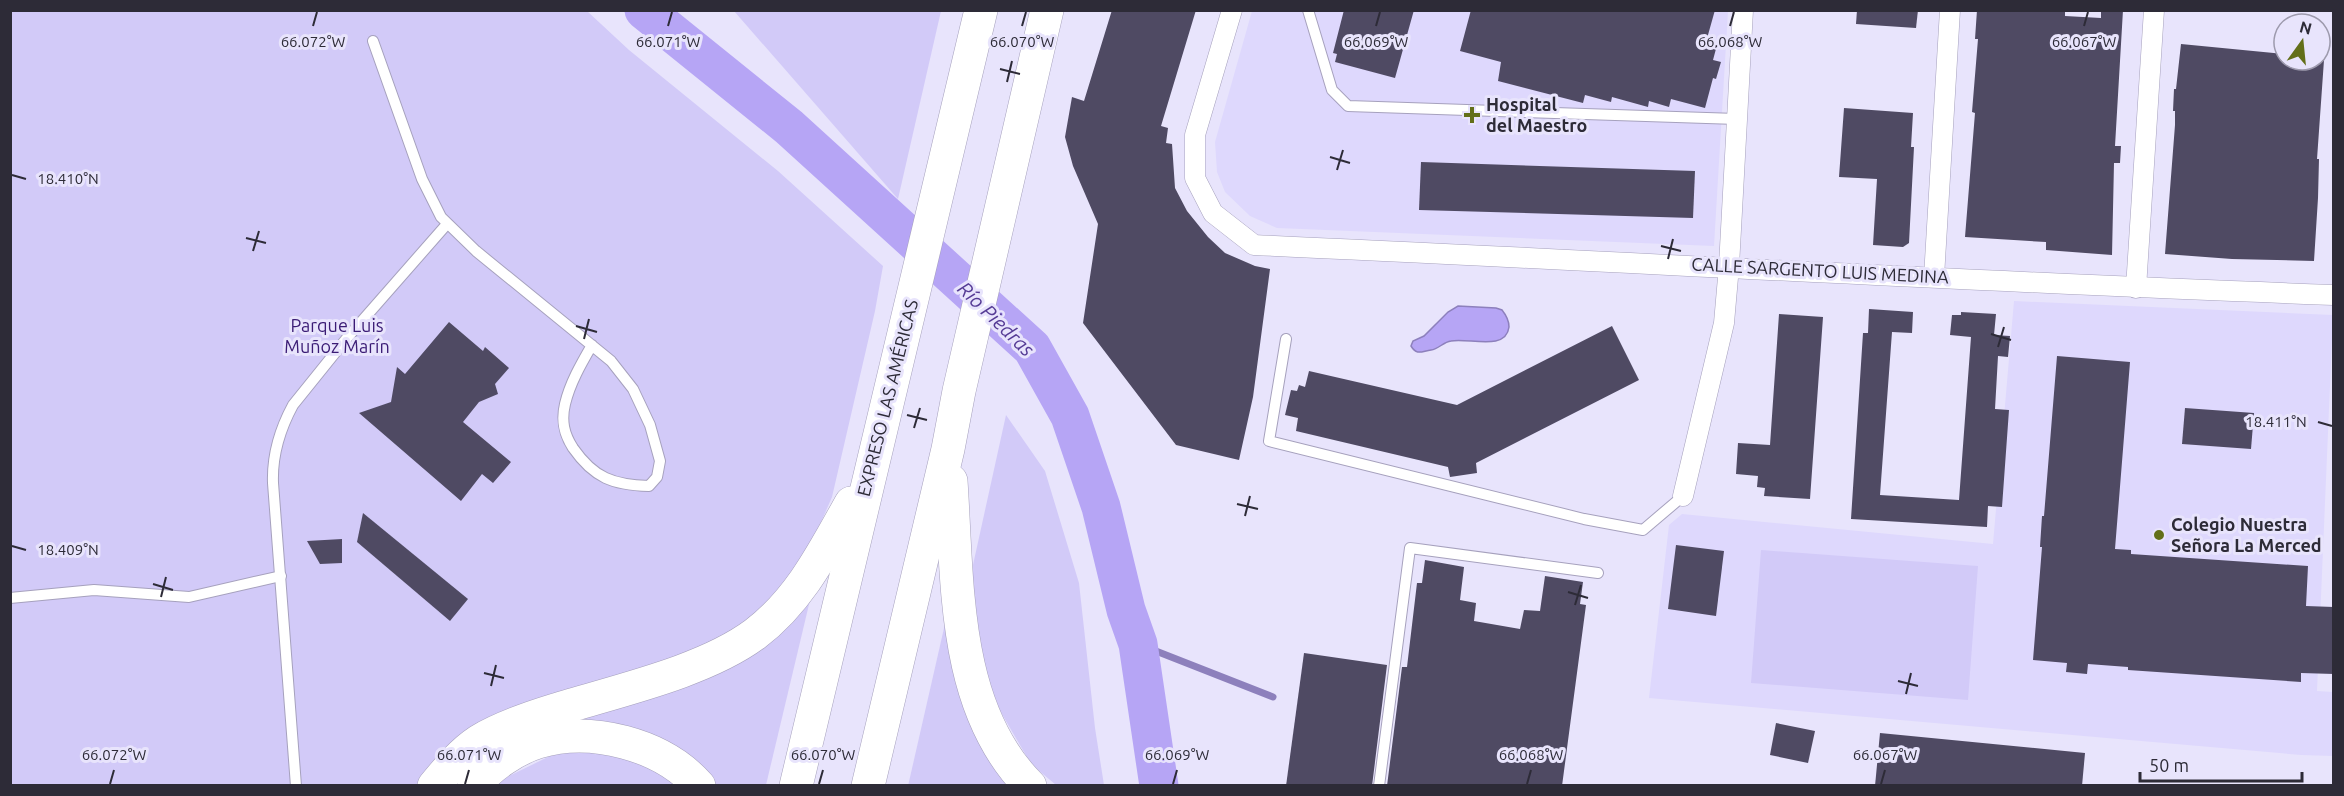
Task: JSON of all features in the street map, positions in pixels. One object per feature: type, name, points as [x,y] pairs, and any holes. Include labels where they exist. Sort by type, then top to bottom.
[{"type":"highway","name":"EXPRESO LAS AMÉRICAS","points":[[796,786],[981,10]]},
{"type":"highway","points":[[868,786],[948,449],[1047,10]]},
{"type":"highway","points":[[948,449],[965,652],[979,704],[1000,746],[1030,786]]},
{"type":"highway","points":[[434,786],[451,766],[478,742],[501,730],[527,719],[679,672],[715,656],[754,634],[786,606],[812,573],[871,467]]},
{"type":"highway","points":[[474,786],[506,758],[537,742],[566,737],[604,738],[633,744],[667,760],[699,786]]},
{"type":"street","name":"CALLE SARGENTO LUIS MEDINA","points":[[1232,10],[1195,135],[1195,178],[1213,213],[1254,245],[2136,288],[2334,295]]},
{"type":"street","points":[[1683,496],[1724,323],[1743,10]]},
{"type":"street","points":[[1934,277],[1950,10]]},
{"type":"street","points":[[2136,288],[2154,10]]},
{"type":"lane","points":[[1308,10],[1332,90],[1348,106],[1737,119]]},
{"type":"lane","points":[[373,41],[422,179],[441,217],[476,251],[592,345],[611,361],[633,389],[650,426],[660,461],[657,477],[649,486],[608,479],[599,475],[588,468],[565,435],[565,406],[574,377],[592,345]]},
{"type":"lane","points":[[296,786],[273,471],[278,441],[287,416],[347,339],[447,224]]},
{"type":"lane","points":[[1286,339],[1269,441],[1584,519],[1643,530],[1683,496]]},
{"type":"lane","points":[[1379,786],[1410,548],[1598,573]]},
{"type":"lane","points":[[10,598],[94,590],[189,597],[281,576]]},
{"type":"shaded area","name":"Hospital del Maestro","points":[[1252,11],[1728,11],[1714,246],[1277,228],[1250,216],[1225,192],[1217,172],[1215,142]]},
{"type":"shaded area","name":"Colegio Nuestra Señora La Merced","points":[[2014,301],[2333,315],[2317,691],[2333,692],[2333,756],[1649,698],[1669,525],[1682,514],[1993,544]]},
{"type":"shaded area","points":[[1458,306],[1502,310],[1509,327],[1506,335],[1494,341],[1448,342],[1422,352],[1413,349],[1411,346],[1413,341],[1424,336],[1448,312]]},
{"type":"green space","name":"Parque Luis Muñoz Marín","points":[[10,11],[587,11],[629,50],[778,171],[883,266],[875,311],[832,497],[802,566],[738,630],[421,785],[11,785]]},
{"type":"green space","points":[[734,11],[941,11],[898,199]]},
{"type":"green space","points":[[1006,415],[1045,471],[1079,583],[1095,728],[1104,785],[1056,785],[1031,764],[992,697],[971,616],[971,574]]},
{"type":"green space","points":[[1761,550],[1978,566],[1968,700],[1751,683]]},
{"type":"green space","points":[[811,596],[766,785],[714,785],[578,725],[577,716]]},
{"type":"green space","points":[[947,615],[1016,785],[908,786]]},
{"type":"green space","points":[[598,749],[646,762],[679,786],[495,786],[499,781],[554,754]]},
{"type":"building","points":[[1112,10],[1196,10],[1161,126],[1168,128],[1166,143],[1172,144],[1175,188],[1187,211],[1208,237],[1225,253],[1255,266],[1270,269],[1253,397],[1239,460],[1176,445],[1083,323],[1098,224],[1073,166],[1065,137],[1072,97],[1084,101]]},
{"type":"building","points":[[1344,10],[1414,10],[1395,78],[1335,62],[1337,54],[1333,53]]},
{"type":"building","points":[[1471,10],[1715,10],[1706,42],[1717,45],[1713,60],[1721,62],[1716,79],[1713,78],[1705,108],[1671,99],[1669,107],[1649,101],[1648,107],[1612,97],[1611,102],[1585,95],[1583,103],[1498,81],[1501,62],[1460,51]]},
{"type":"building","points":[[1857,10],[1918,10],[1916,28],[1856,24]]},
{"type":"building","points":[[1977,10],[2065,10],[2065,16],[2101,18],[2101,10],[2123,10],[2115,146],[2121,146],[2120,163],[2114,163],[2112,255],[2046,250],[2046,242],[1965,237],[1975,113],[1972,112],[1978,39],[1975,39]]},
{"type":"building","points":[[2181,44],[2272,53],[2272,72],[2323,72],[2317,159],[2319,159],[2318,198],[2314,261],[2232,259],[2165,254],[2175,125],[2174,89],[2176,89]]},
{"type":"building","points":[[1844,108],[1913,113],[1911,147],[1914,147],[1909,243],[1903,247],[1873,245],[1877,179],[1839,177]]},
{"type":"building","points":[[1421,162],[1695,171],[1693,218],[1419,210]]},
{"type":"building","points":[[1869,309],[1913,312],[1912,333],[1892,332],[1880,495],[1959,500],[1971,337],[1950,335],[1952,315],[1961,315],[1961,312],[1996,314],[1994,335],[2010,336],[2008,357],[1998,356],[1995,409],[2009,410],[2002,507],[1988,506],[1987,527],[1851,519],[1863,333],[1868,333]]},
{"type":"building","points":[[1779,314],[1823,317],[1810,499],[1764,496],[1765,488],[1757,487],[1758,476],[1736,474],[1738,443],[1770,445]]},
{"type":"building","points":[[449,322],[483,351],[485,347],[509,368],[495,384],[498,394],[479,402],[463,422],[511,462],[493,483],[482,474],[461,501],[359,413],[391,402],[397,367],[405,374]]},
{"type":"building","points":[[1612,326],[1639,380],[1476,463],[1477,473],[1450,477],[1448,467],[1296,431],[1298,418],[1285,415],[1291,390],[1297,391],[1299,385],[1305,387],[1309,371],[1457,405]]},
{"type":"building","points":[[2057,356],[2130,362],[2115,549],[2131,550],[2131,554],[2308,566],[2306,606],[2334,607],[2334,674],[2301,673],[2301,682],[2128,670],[2128,667],[2088,664],[2087,674],[2066,672],[2067,663],[2033,660],[2042,547],[2040,547],[2042,516],[2044,516]]},
{"type":"building","points":[[2185,408],[2254,413],[2251,449],[2182,444]]},
{"type":"building","points":[[363,513],[468,599],[450,621],[357,542]]},
{"type":"building","points":[[342,539],[342,563],[320,564],[307,541]]},
{"type":"building","points":[[1676,545],[1724,551],[1716,616],[1668,609]]},
{"type":"building","points":[[1425,560],[1464,567],[1460,600],[1476,603],[1474,621],[1520,629],[1524,610],[1540,611],[1545,576],[1583,582],[1580,604],[1586,605],[1562,786],[1387,786],[1402,667],[1407,667],[1417,583],[1422,583]]},
{"type":"building","points":[[1304,653],[1387,665],[1372,786],[1286,786]]},
{"type":"building","points":[[1776,723],[1815,731],[1808,763],[1770,755]]},
{"type":"building","points":[[1880,733],[2085,753],[2082,786],[1875,786]]},
{"type":"waterway","name":"Río Piedras","points":[[644,10],[789,127],[1032,348],[1070,416],[1101,507],[1126,610],[1138,644],[1159,786]]},
{"type":"waterway","points":[[1138,644],[1273,697]]},
{"type":"place","name":"Hospital del Maestro","points":[[1472,115]]},
{"type":"place","name":"Colegio Nuestra Señora La Merced","points":[[2159,535]]}]
